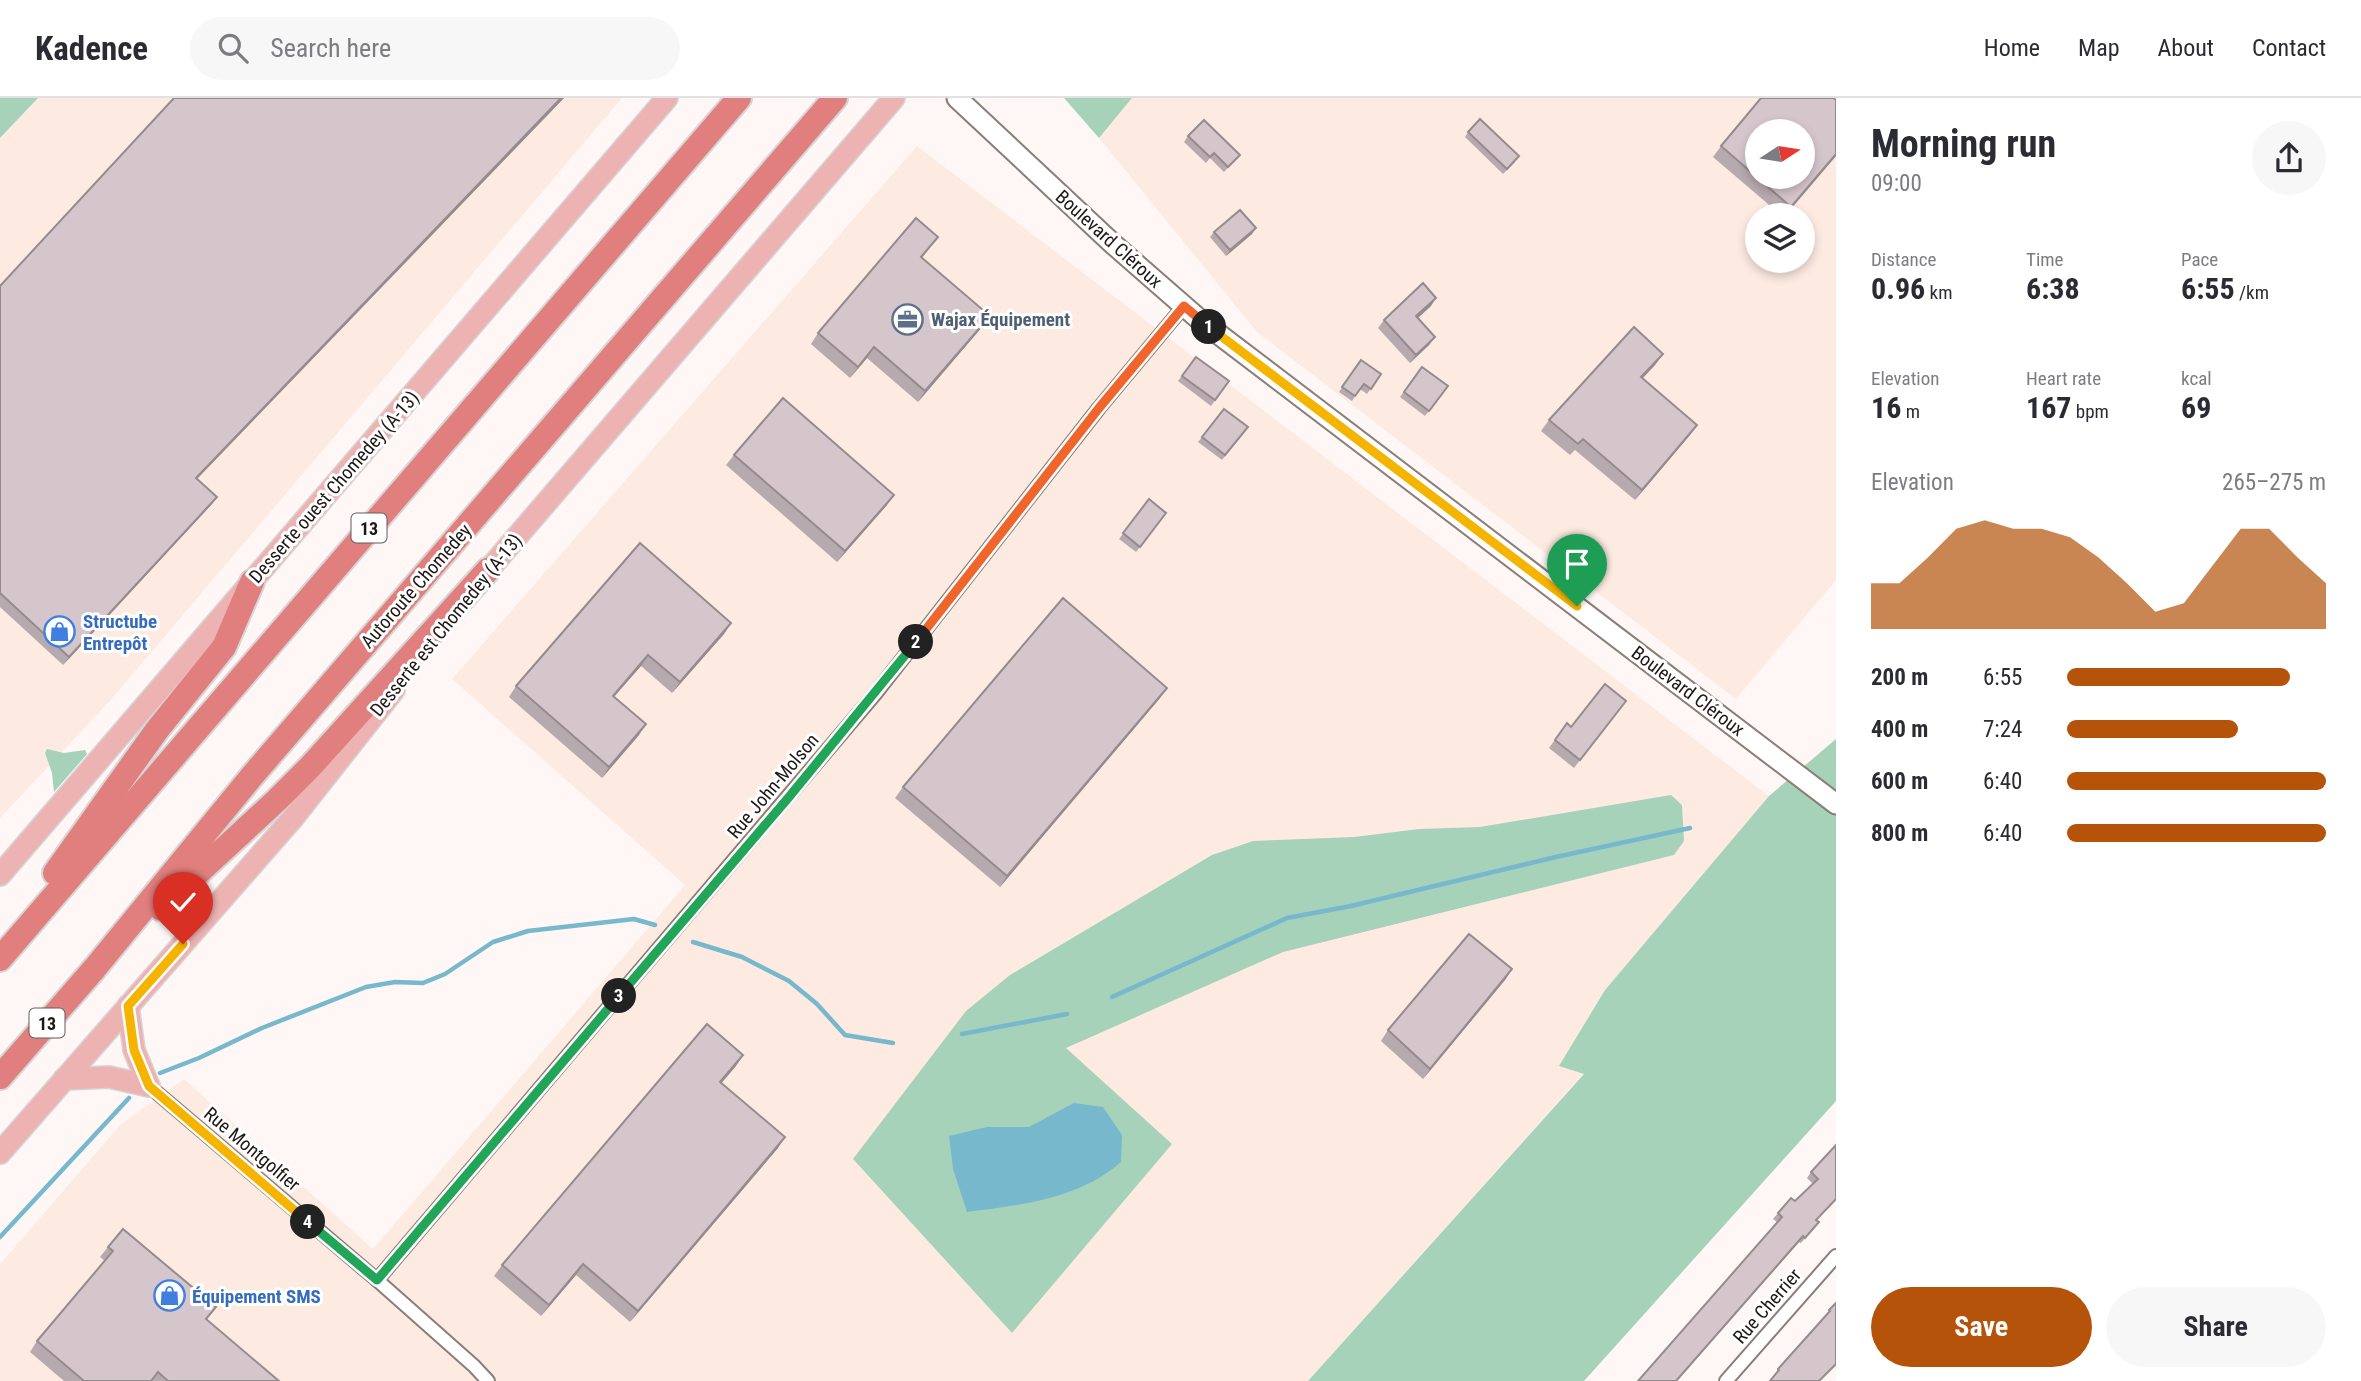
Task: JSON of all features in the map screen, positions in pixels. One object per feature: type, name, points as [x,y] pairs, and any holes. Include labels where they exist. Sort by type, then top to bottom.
[{"type":"highway","name":"13","points":[[0,959],[739,98]]},
{"type":"highway","name":"Autoroute Chomedey","points":[[0,1077],[95,968],[252,776],[835,98]]},
{"type":"highway","points":[[95,968],[277,800],[488,570]]},
{"type":"highway","points":[[0,950],[157,730],[224,647],[252,582]]},
{"type":"main road","name":"Desserte ouest Chomedey (A-13)","points":[[0,875],[667,98]]},
{"type":"main road","name":"Desserte est Chomedey (A-13)","points":[[0,1153],[293,818],[488,570],[894,98]]},
{"type":"main road","points":[[128,1006],[134,1050],[149,1086]]},
{"type":"main road","points":[[64,1079],[109,1077],[149,1086]]},
{"type":"street","name":"Boulevard Cléroux","points":[[963,103],[1113,244],[1184,306],[1836,804]]},
{"type":"street","name":"Rue John-Molson","points":[[377,1280],[875,694],[1091,417],[1184,306]]},
{"type":"street","name":"Rue Montgolfier","points":[[149,1086],[377,1280],[488,1381]]},
{"type":"street","name":"Rue Cherrier","points":[[1726,1381],[1836,1256]]},
{"type":"shaded area","points":[[38,98],[622,98],[109,702],[0,818],[0,138]]},
{"type":"shaded area","points":[[1132,98],[1836,98],[1836,580],[1736,699],[1257,332],[1099,138]]},
{"type":"shaded area","points":[[917,146],[1769,796],[1605,990],[1560,1066],[1584,1073],[1308,1381],[0,1381],[0,1264],[121,1124],[184,1079],[373,1249],[685,885],[452,679]]},
{"type":"green space","points":[[0,98],[38,98],[0,138]]},
{"type":"green space","points":[[1064,98],[1132,98],[1099,138]]},
{"type":"green space","points":[[1836,739],[1836,1101],[1584,1381],[1308,1381],[1584,1074],[1559,1066],[1605,990],[1769,796]]},
{"type":"green space","points":[[47,749],[64,753],[85,750],[87,754],[54,792],[52,773],[45,753]]},
{"type":"green space","points":[[1671,795],[1682,805],[1684,841],[1674,855],[1283,952],[1066,1048],[1172,1144],[1012,1333],[853,1159],[966,1011],[1010,975],[1212,855],[1253,841],[1354,837],[1419,829],[1480,827]]},
{"type":"water","points":[[1074,1103],[1103,1107],[1122,1135],[1121,1162],[1105,1174],[1068,1192],[1028,1203],[967,1212],[953,1169],[949,1136],[987,1127],[1029,1127]]},
{"type":"building","points":[[174,98],[561,98],[196,478],[217,497],[69,657],[0,593],[0,286]]},
{"type":"building","points":[[1761,98],[1836,100],[1836,154],[1815,179],[1815,119],[1745,119],[1745,167],[1721,146]]},
{"type":"building","points":[[1480,119],[1519,156],[1507,169],[1468,132]]},
{"type":"building","points":[[1204,120],[1240,155],[1228,167],[1214,153],[1210,157],[1188,136]]},
{"type":"building","points":[[1770,189],[1806,189],[1794,203],[1786,203]]},
{"type":"building","points":[[1240,210],[1256,228],[1230,250],[1214,232]]},
{"type":"building","points":[[916,218],[938,237],[921,257],[990,316],[925,391],[874,347],[858,367],[818,333]]},
{"type":"building","points":[[1423,283],[1436,298],[1416,316],[1435,337],[1416,355],[1384,320]]},
{"type":"building","points":[[1634,327],[1663,354],[1641,377],[1697,425],[1642,490],[1583,439],[1578,444],[1549,420]]},
{"type":"building","points":[[1196,357],[1229,381],[1215,400],[1182,376]]},
{"type":"building","points":[[1361,360],[1381,374],[1371,389],[1364,384],[1355,396],[1342,387]]},
{"type":"building","points":[[1422,367],[1448,386],[1429,411],[1404,392]]},
{"type":"building","points":[[783,398],[894,495],[845,551],[734,455]]},
{"type":"building","points":[[1224,409],[1248,427],[1225,455],[1202,437]]},
{"type":"building","points":[[1149,499],[1166,513],[1140,547],[1123,533]]},
{"type":"building","points":[[640,543],[731,623],[680,682],[648,655],[613,696],[646,724],[609,767],[516,686]]},
{"type":"building","points":[[1063,598],[1167,688],[1007,876],[903,787]]},
{"type":"building","points":[[1605,684],[1626,701],[1580,760],[1555,740],[1567,723],[1571,727]]},
{"type":"building","points":[[1469,934],[1512,969],[1430,1069],[1388,1030]]},
{"type":"building","points":[[707,1024],[743,1055],[720,1082],[785,1137],[638,1311],[583,1264],[549,1305],[502,1265]]},
{"type":"building","points":[[1836,1145],[1836,1199],[1816,1220],[1819,1222],[1805,1238],[1803,1236],[1676,1381],[1638,1381],[1782,1217],[1778,1213],[1791,1198],[1795,1201],[1818,1179],[1811,1172]]},
{"type":"building","points":[[123,1229],[216,1307],[206,1319],[279,1381],[168,1381],[158,1372],[151,1381],[84,1381],[37,1341],[113,1251],[108,1247]]},
{"type":"building","points":[[1836,1303],[1836,1364],[1819,1381],[1770,1381],[1778,1369]]},
{"type":"waterway","points":[[1112,997],[1287,918],[1351,906],[1690,828]]},
{"type":"waterway","points":[[160,1073],[262,1028],[366,987],[395,982],[423,983],[445,974],[493,942],[528,931],[634,919],[655,925]]},
{"type":"waterway","points":[[693,942],[742,957],[789,981],[817,1004],[845,1035],[893,1043]]},
{"type":"waterway","points":[[962,1034],[1067,1014]]},
{"type":"waterway","points":[[0,1237],[129,1098]]},
{"type":"place","name":"Wajax Équipement","points":[[908,319]]},
{"type":"place","name":"Structube Entrepôt","points":[[60,632]]},
{"type":"place","name":"Équipement SMS","points":[[169,1296]]},
{"type":"route","points":[[183,944],[128,1006],[134,1050],[149,1086],[377,1280],[875,694],[1099,408],[1184,306],[1577,606]]}]
